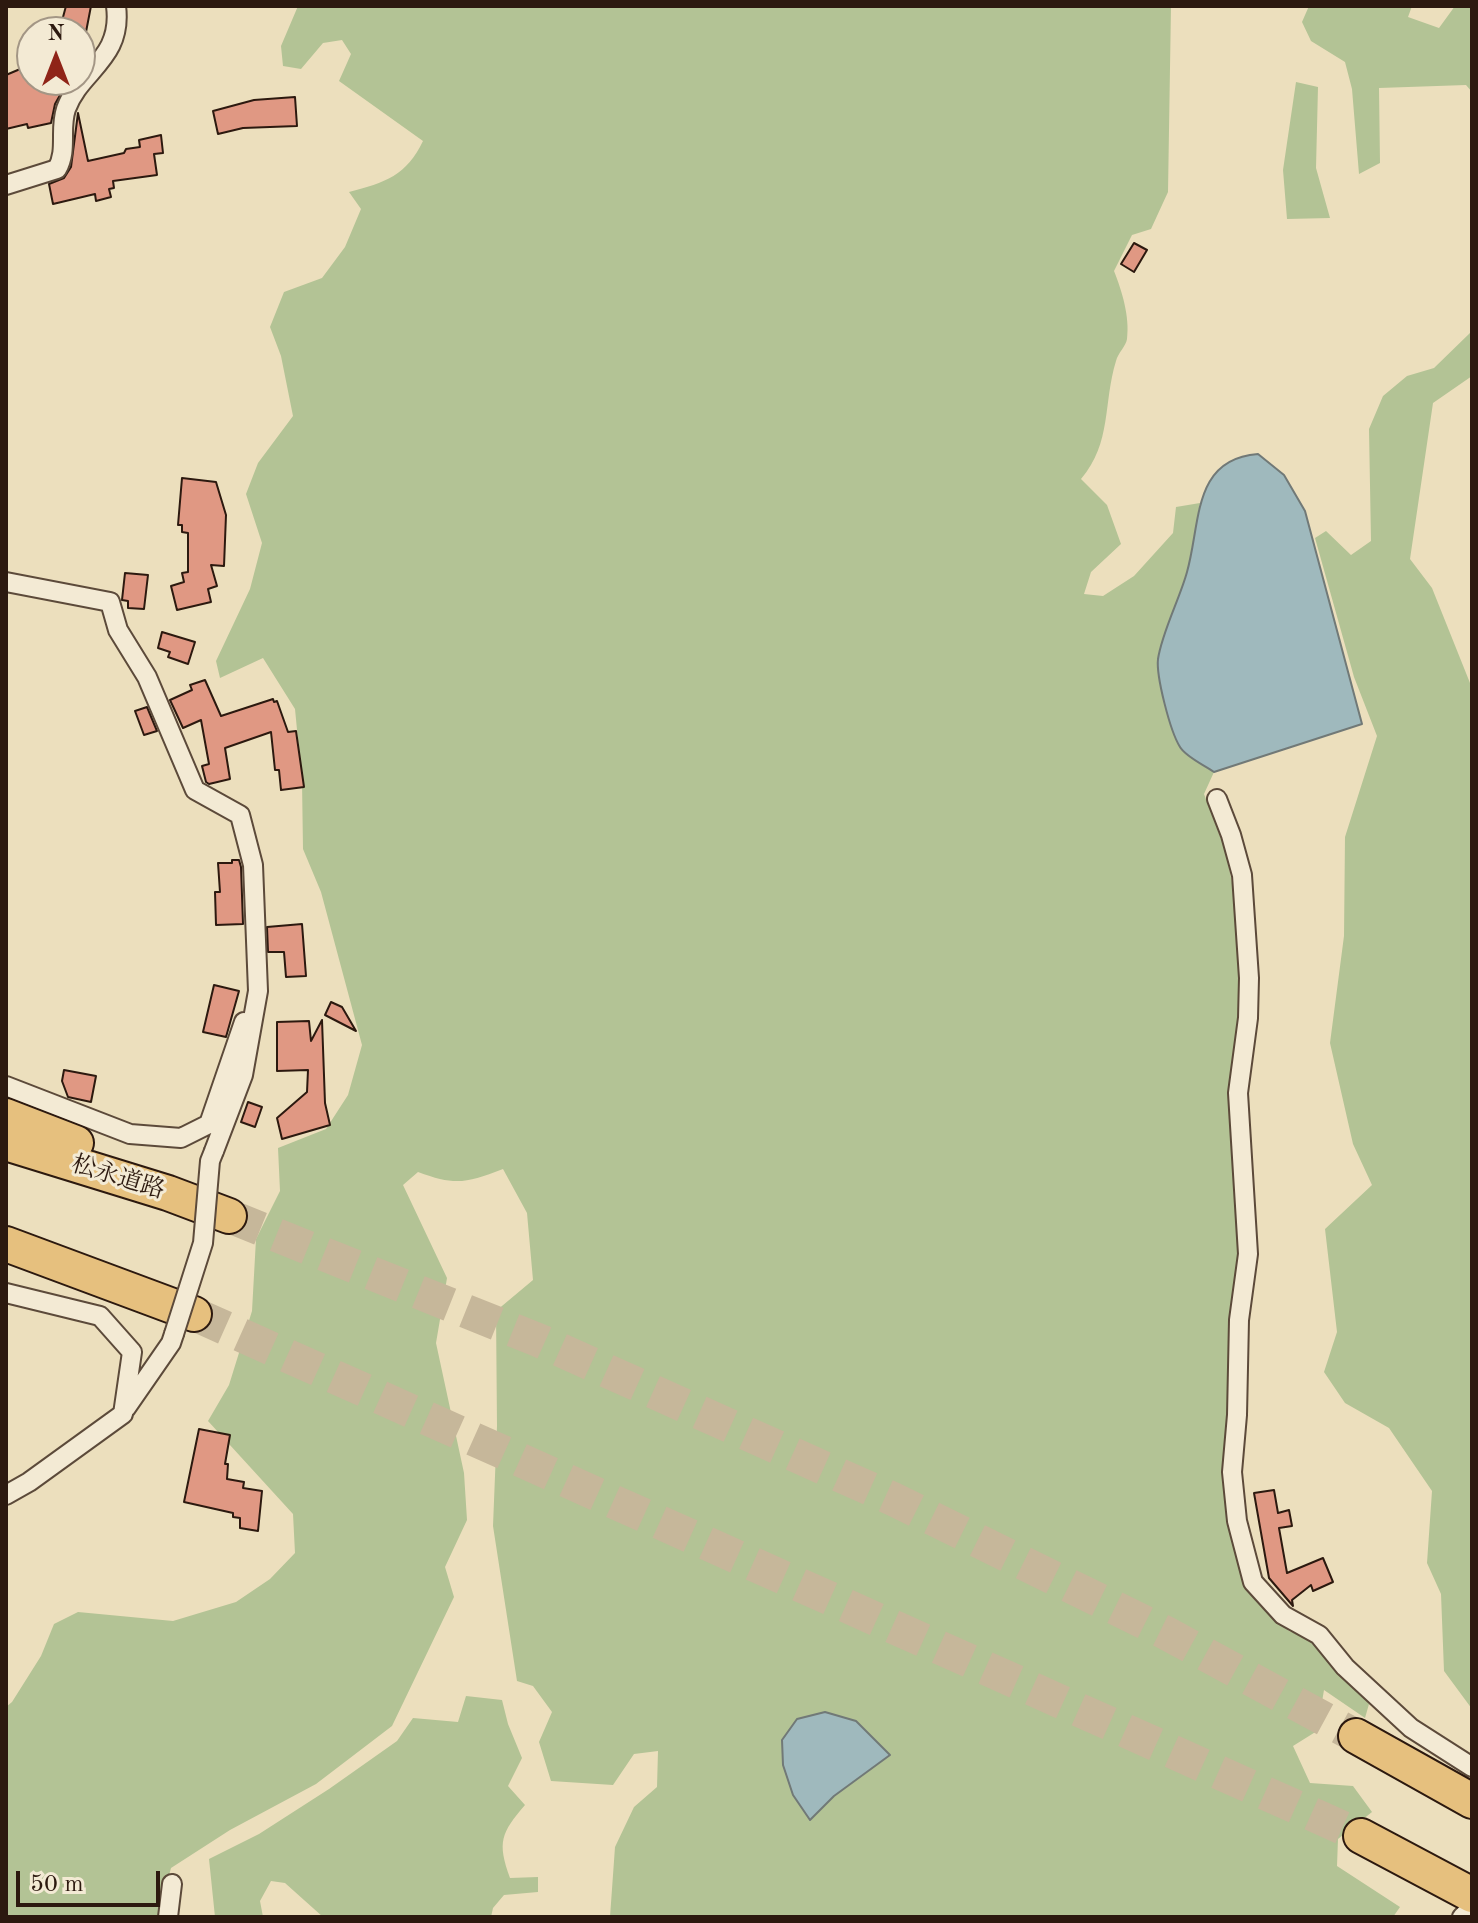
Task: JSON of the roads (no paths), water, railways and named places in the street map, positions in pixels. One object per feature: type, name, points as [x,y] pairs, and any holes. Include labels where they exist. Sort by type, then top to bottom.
[{"type":"highway","points":[[6,1116],[92,1150],[168,1193]]},
{"type":"highway","name":"松永道路","points":[[6,1143],[168,1193],[229,1216]]},
{"type":"highway","points":[[6,1244],[184,1324]]},
{"type":"highway","points":[[6,1266],[184,1324]]},
{"type":"highway","points":[[1356,1736],[1472,1801]]},
{"type":"highway","points":[[1361,1836],[1472,1895]]},
{"type":"street","points":[[6,185],[57,169],[64,157],[65,113],[74,92],[100,64],[111,44],[116,6]]},
{"type":"street","points":[[6,582],[110,602],[118,630],[147,677],[195,790],[240,815],[253,865],[258,991],[245,1034],[209,1124],[181,1138],[130,1134],[6,1086]]},
{"type":"street","points":[[1217,799],[1242,875],[1249,978],[1248,1018],[1238,1093],[1248,1254],[1239,1320],[1232,1472],[1237,1521],[1253,1582],[1283,1615],[1319,1635],[1345,1667],[1411,1728],[1472,1767]]},
{"type":"street","points":[[6,1495],[29,1482],[123,1414],[184,1324],[203,1243],[210,1161],[243,1075],[245,1034]]},
{"type":"street","points":[[6,1293],[100,1316],[132,1352],[123,1414]]},
{"type":"street","points":[[168,1917],[172,1884]]},
{"type":"street","points":[[1462,1917],[1472,1907]]},
{"type":"water","points":[[1258,454],[1284,475],[1305,511],[1362,724],[1214,772],[1186,754],[1176,739],[1161,690],[1158,659],[1187,572],[1198,514],[1210,481],[1221,468],[1237,458]]},
{"type":"water","points":[[825,1712],[856,1721],[890,1755],[834,1796],[810,1820],[793,1795],[783,1765],[782,1740],[797,1719]]},
{"type":"tunnel","points":[[229,1216],[538,1340],[893,1499],[1166,1633],[1356,1736]]},
{"type":"tunnel","points":[[194,1314],[1361,1836]]}]
